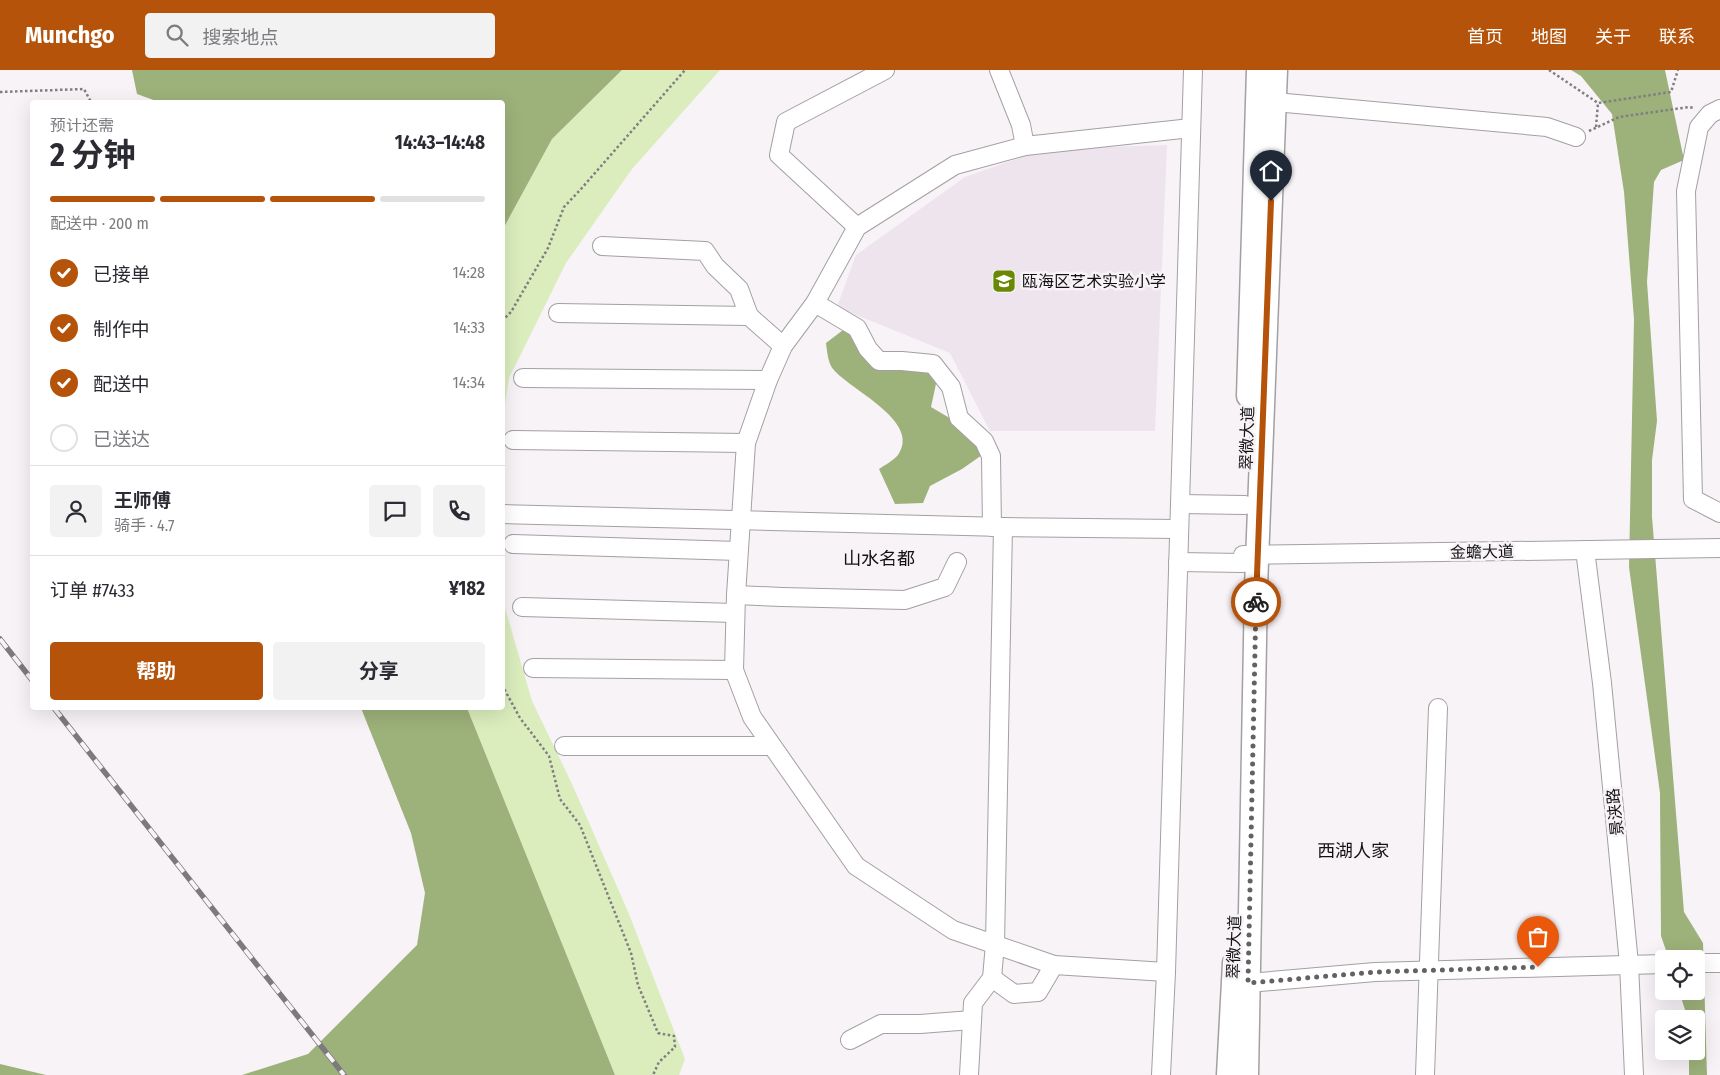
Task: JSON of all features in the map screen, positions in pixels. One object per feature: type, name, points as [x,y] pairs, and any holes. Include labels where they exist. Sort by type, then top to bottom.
[{"type":"main road","name":"翠微大道","points":[[1247,1075],[1248,558],[1245,505],[1258,70]]},
{"type":"main road","name":"翠微大道","points":[[1228,1075],[1248,558],[1276,70]]},
{"type":"street","points":[[857,227],[779,155],[786,122],[885,70]]},
{"type":"street","points":[[999,70],[1021,125],[1025,146]]},
{"type":"street","points":[[1161,1075],[1166,972],[1193,70]]},
{"type":"street","points":[[1275,102],[1547,127],[1576,137]]},
{"type":"street","points":[[1715,111],[1699,127],[1686,190],[1693,499],[1720,513]]},
{"type":"street","points":[[1166,972],[1054,965],[953,930],[856,866],[752,717],[734,670],[735,613],[746,443],[768,380],[783,346],[815,303],[857,227],[955,165],[1025,146],[1191,128]]},
{"type":"street","points":[[602,246],[705,251],[715,266],[739,289],[749,316],[783,346]]},
{"type":"street","points":[[815,303],[857,328],[868,349],[879,361],[933,364],[951,387],[959,418],[984,441],[991,456],[998,527],[995,944],[992,978],[973,1003],[969,1075]]},
{"type":"street","points":[[558,314],[749,316]]},
{"type":"street","points":[[524,378],[768,380]]},
{"type":"street","points":[[513,440],[746,443]]},
{"type":"street","points":[[1180,504],[1245,505]]},
{"type":"street","points":[[505,514],[998,527],[1179,529]]},
{"type":"street","points":[[513,544],[738,551]]},
{"type":"street","name":"金蟾大道","points":[[1178,562],[1248,558],[1720,548]]},
{"type":"street","name":"景浃路","points":[[1585,550],[1602,683],[1630,964],[1634,1075]]},
{"type":"street","points":[[736,595],[905,600],[945,587],[957,562]]},
{"type":"street","points":[[522,607],[735,613]]},
{"type":"street","points":[[533,668],[734,670]]},
{"type":"street","points":[[1425,1075],[1438,708]]},
{"type":"street","points":[[564,746],[772,746]]},
{"type":"street","points":[[1705,963],[1718,963]]},
{"type":"street","points":[[1248,983],[1376,972],[1655,964]]},
{"type":"street","points":[[992,978],[1014,994],[1038,992],[1054,965]]},
{"type":"street","points":[[850,1040],[881,1024],[920,1024],[972,1020]]},
{"type":"path","points":[[505,319],[511,312],[548,248],[564,207],[685,70]]},
{"type":"path","points":[[1550,70],[1598,103],[1671,92],[1678,70]]},
{"type":"path","points":[[0,92],[84,89],[90,100]]},
{"type":"path","points":[[1596,127],[1598,103]]},
{"type":"path","points":[[1576,137],[1619,117],[1689,107],[1715,111]]},
{"type":"path","points":[[505,690],[520,718],[549,756],[560,799],[580,825],[631,954],[638,985],[658,1034],[674,1036],[675,1047],[659,1062],[652,1075]]},
{"type":"shaded area","points":[[132,70],[622,70],[552,139],[505,225],[505,100],[154,100],[137,94]]},
{"type":"shaded area","points":[[622,70],[720,70],[632,169],[566,263],[509,378],[505,405],[505,225],[552,139]]},
{"type":"shaded area","points":[[1571,70],[1665,70],[1684,160],[1661,170],[1654,182],[1647,282],[1657,421],[1652,460],[1652,517],[1684,912],[1703,943],[1703,950],[1666,950],[1661,936],[1660,793],[1629,567],[1634,319],[1624,192],[1612,114],[1581,76]]},
{"type":"shaded area","name":"瓯海区艺术实验小学","points":[[1167,145],[1155,431],[990,431],[950,353],[837,307],[856,255],[965,177],[1045,149]]},
{"type":"shaded area","points":[[847,327],[877,356],[898,354],[937,379],[931,407],[963,426],[982,455],[962,469],[930,486],[923,503],[895,504],[879,469],[898,455],[903,442],[900,430],[881,407],[842,377],[830,364],[826,343]]},
{"type":"shaded area","points":[[505,608],[532,701],[572,784],[629,914],[685,1059],[679,1075],[615,1075],[468,710],[505,710]]},
{"type":"shaded area","points":[[362,710],[468,710],[615,1075],[242,1075],[308,1054],[417,945],[425,893],[411,833]]},
{"type":"shaded area","points":[[1682,1000],[1705,1000],[1707,1075],[1689,1075],[1689,1060],[1705,1060],[1705,1010],[1685,1010]]},
{"type":"shaded area","points":[[0,1064],[46,1075],[0,1075]]},
{"type":"railway","points":[[0,639],[30,677]]},
{"type":"railway","points":[[56,710],[344,1075]]},
{"type":"way so far","points":[[1256,602],[1248,983],[1376,972],[1538,967]]},
{"type":"place","name":"瓯海区艺术实验小学","points":[[1004,281]]},
{"type":"district","name":"山水名都","points":[[879,559]]},
{"type":"district","name":"西湖人家","points":[[1353,851]]},
{"type":"route","points":[[1256,602],[1271,201]]}]
